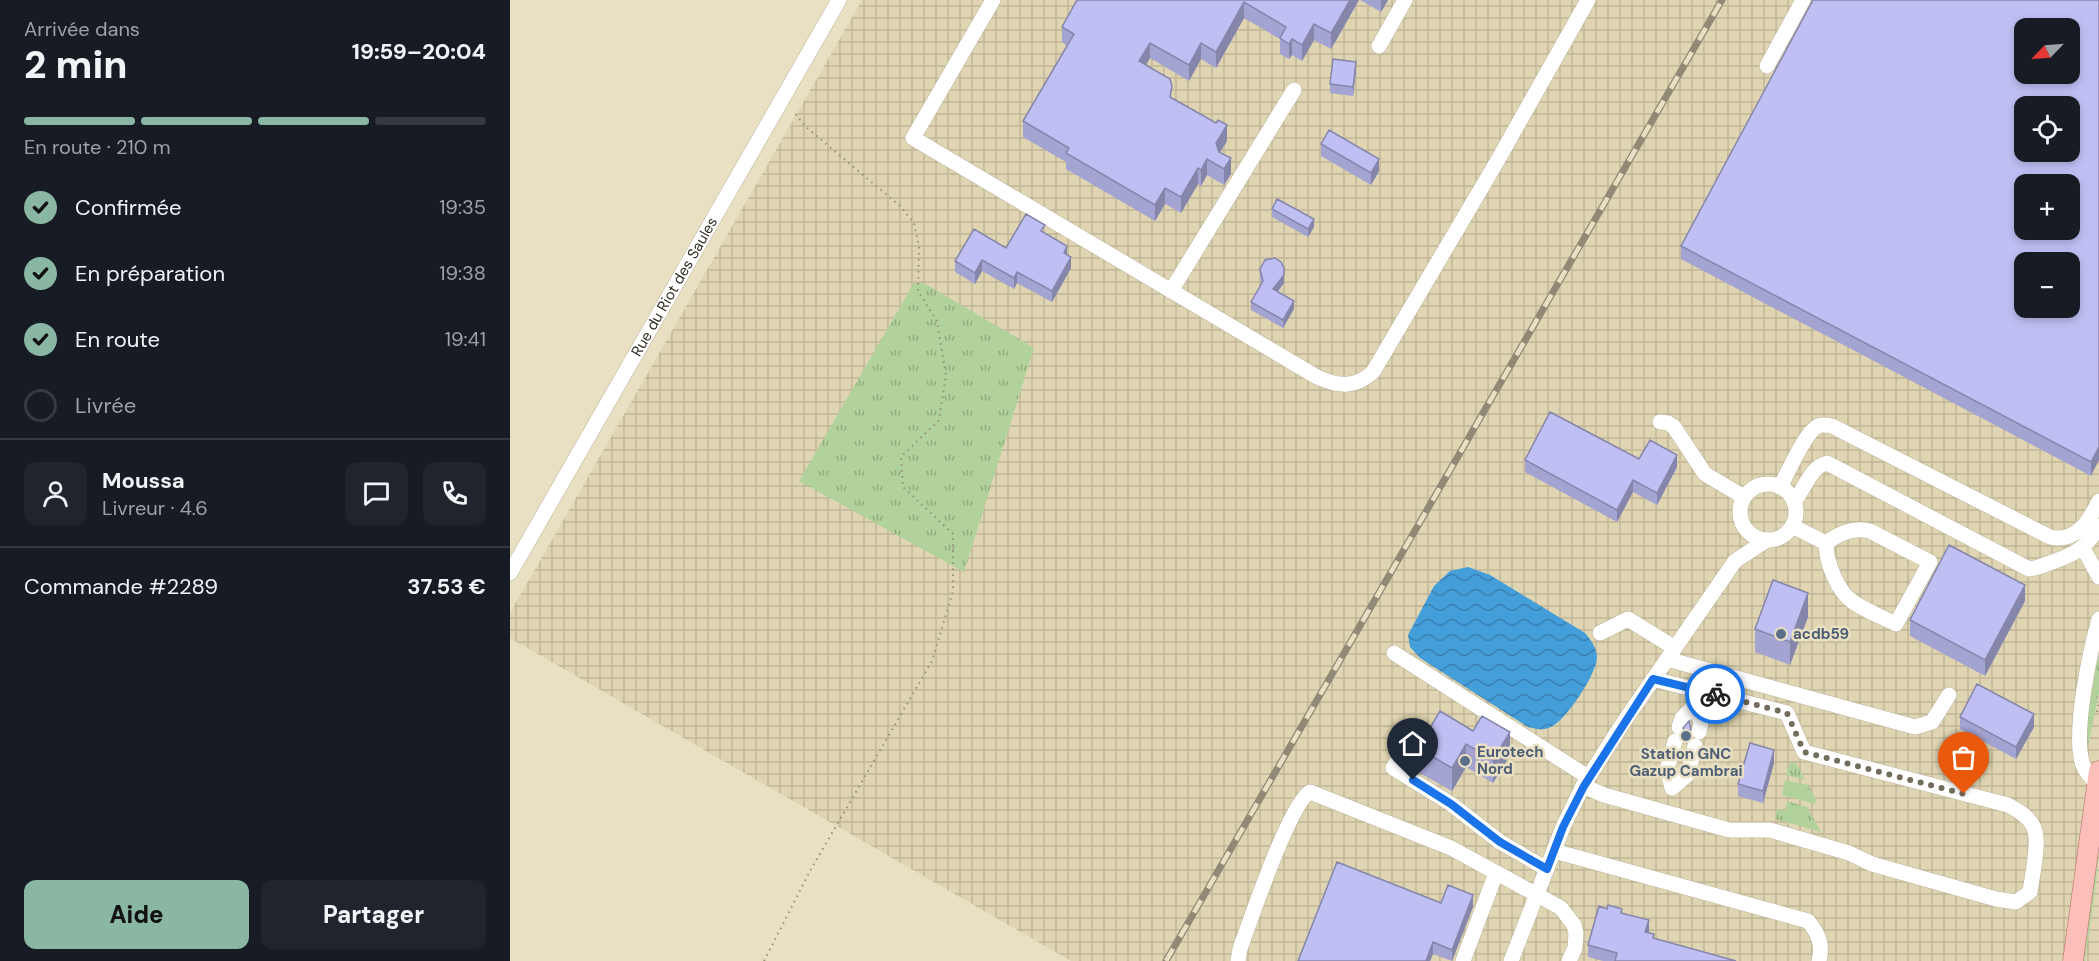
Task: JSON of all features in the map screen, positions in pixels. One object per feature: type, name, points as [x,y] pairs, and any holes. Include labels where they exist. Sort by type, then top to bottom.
[{"type":"main road","points":[[2073,961],[2098,777]]},
{"type":"street","name":"Rue du Riot des Saules","points":[[510,573],[839,0]]},
{"type":"street","points":[[993,0],[913,138],[1324,381],[1345,386],[1364,380],[1373,372],[1496,165],[1588,0]]},
{"type":"street","points":[[1379,46],[1405,0]]},
{"type":"street","points":[[1767,66],[1803,0]]},
{"type":"street","points":[[1171,291],[1294,90]]},
{"type":"street","points":[[1660,422],[1674,427],[1705,474],[1744,497]]},
{"type":"street","points":[[1780,487],[1809,434],[1819,426],[1825,425],[1832,426],[2050,537],[2063,538],[2079,531],[2086,524],[2099,501]]},
{"type":"street","points":[[1794,502],[1815,469],[1827,463],[2029,568],[2064,558],[2083,548],[2099,526]]},
{"type":"street","points":[[1511,961],[1554,851],[1586,782],[1653,679],[1735,561],[1767,540],[1779,537],[1792,526],[1795,514],[1794,502],[1790,495],[1780,487],[1772,484],[1760,485],[1744,497],[1740,509],[1742,521],[1735,561]]},
{"type":"street","points":[[1742,521],[1752,534],[1767,540]]},
{"type":"street","points":[[1792,526],[1826,543]]},
{"type":"street","points":[[1861,529],[1870,531],[1930,562],[1896,624],[1852,601],[1845,593],[1829,561],[1826,543],[1842,533],[1861,529]]},
{"type":"street","points":[[2083,548],[2099,577]]},
{"type":"street","points":[[1600,633],[1628,619],[1671,654],[1915,727],[1932,722],[1948,695]]},
{"type":"street","points":[[2098,777],[2086,772],[2081,760],[2080,749],[2084,695],[2099,620]]},
{"type":"street","points":[[1394,653],[1604,795],[1729,830],[1770,830],[1849,853],[1872,864],[1996,899],[2016,902],[2030,892],[2037,835],[2033,825],[2017,810],[2008,805],[1804,752],[1787,713],[1697,697],[1653,679]]},
{"type":"street","points":[[1663,813],[1687,736],[1682,718],[1697,697]]},
{"type":"street","points":[[1404,750],[1393,768],[1451,804],[1500,842],[1547,869]]},
{"type":"street","points":[[1238,961],[1240,949],[1278,848],[1303,798],[1308,793],[1316,793],[1451,849],[1561,908],[1574,925],[1577,940],[1569,961]]},
{"type":"street","points":[[1554,851],[1808,921],[1817,931],[1820,939],[1821,952],[1818,961]]},
{"type":"street","points":[[1463,961],[1496,873]]},
{"type":"path","points":[[764,961],[810,872],[932,661],[954,591],[953,534],[903,487],[901,457],[939,420],[946,375],[937,321],[918,291],[919,247],[914,223],[900,206],[806,127],[782,97]]},
{"type":"shaded area","points":[[862,0],[2099,0],[2099,961],[1071,961],[510,638],[510,613]]},
{"type":"green space","points":[[914,283],[924,283],[1034,348],[964,572],[799,481]]},
{"type":"green space","points":[[2099,652],[2099,692],[2087,751],[2088,714]]},
{"type":"green space","points":[[1790,762],[1796,763],[1805,780],[1786,775]]},
{"type":"green space","points":[[1785,780],[1808,785],[1816,799],[1815,804],[1782,795]]},
{"type":"green space","points":[[1787,801],[1807,807],[1821,832],[1775,819],[1777,809],[1785,811]]},
{"type":"green space","points":[[2099,832],[2094,896],[2085,961],[2082,961]]},
{"type":"water","points":[[1468,567],[1490,575],[1585,633],[1593,644],[1597,658],[1592,675],[1572,707],[1551,727],[1536,729],[1528,727],[1420,658],[1410,647],[1408,635],[1434,586],[1450,571]]},
{"type":"building","points":[[1077,0],[1350,0],[1331,33],[1314,24],[1302,45],[1292,39],[1289,44],[1280,38],[1286,27],[1244,2],[1216,52],[1201,43],[1189,65],[1150,43],[1139,61],[1170,79],[1172,86],[1170,97],[1216,123],[1218,120],[1227,125],[1216,143],[1219,152],[1231,158],[1224,169],[1207,159],[1201,170],[1198,168],[1181,197],[1165,188],[1155,205],[1066,153],[1069,148],[1023,121],[1074,34],[1062,27]]},
{"type":"building","points":[[1813,0],[2099,0],[2099,447],[2091,462],[1681,246]]},
{"type":"building","points":[[1333,59],[1356,62],[1353,87],[1330,84]]},
{"type":"building","points":[[1329,130],[1379,159],[1371,173],[1321,144]]},
{"type":"building","points":[[1277,199],[1314,219],[1308,229],[1272,209]]},
{"type":"building","points":[[1026,214],[1045,225],[1041,231],[1067,246],[1064,253],[1071,257],[1052,291],[1017,272],[1014,278],[982,260],[975,273],[955,261],[974,229],[1006,248]]},
{"type":"building","points":[[1275,258],[1281,262],[1284,275],[1273,289],[1294,301],[1283,320],[1251,302],[1263,281],[1260,269],[1265,260]]},
{"type":"building","points":[[1550,412],[1639,459],[1650,440],[1677,455],[1657,493],[1633,480],[1617,510],[1525,460]]},
{"type":"building","points":[[1949,545],[2025,585],[1985,660],[1910,620]]},
{"type":"building","points":[[1773,580],[1808,593],[1790,642],[1755,629]]},
{"type":"building","points":[[1977,684],[2034,714],[2016,747],[1960,717]]},
{"type":"building","points":[[1440,711],[1473,731],[1482,716],[1510,732],[1493,760],[1466,744],[1452,768],[1418,748]]},
{"type":"building","points":[[1689,721],[1691,729],[1686,736],[1683,728]]},
{"type":"building","points":[[1750,743],[1774,750],[1763,791],[1738,784]]},
{"type":"building","points":[[1337,862],[1441,903],[1448,885],[1473,895],[1452,950],[1433,942],[1426,961],[1298,961]]},
{"type":"building","points":[[1608,905],[1622,909],[1621,913],[1649,920],[1645,932],[1654,934],[1653,938],[1736,961],[1615,961],[1617,953],[1588,945],[1599,906],[1607,909]]},
{"type":"railway","points":[[1166,961],[1722,0]]},
{"type":"way so far","points":[[1715,694],[1787,713],[1804,752],[1964,794]]},
{"type":"place","name":"acdb59","points":[[1781,634]]},
{"type":"place","name":"Station GNC Gazup Cambrai","points":[[1686,736]]},
{"type":"place","name":"Eurotech Nord","points":[[1465,761]]},
{"type":"route","points":[[1413,780],[1451,804],[1500,842],[1547,869],[1574,803],[1595,766],[1653,679],[1715,694]]}]
